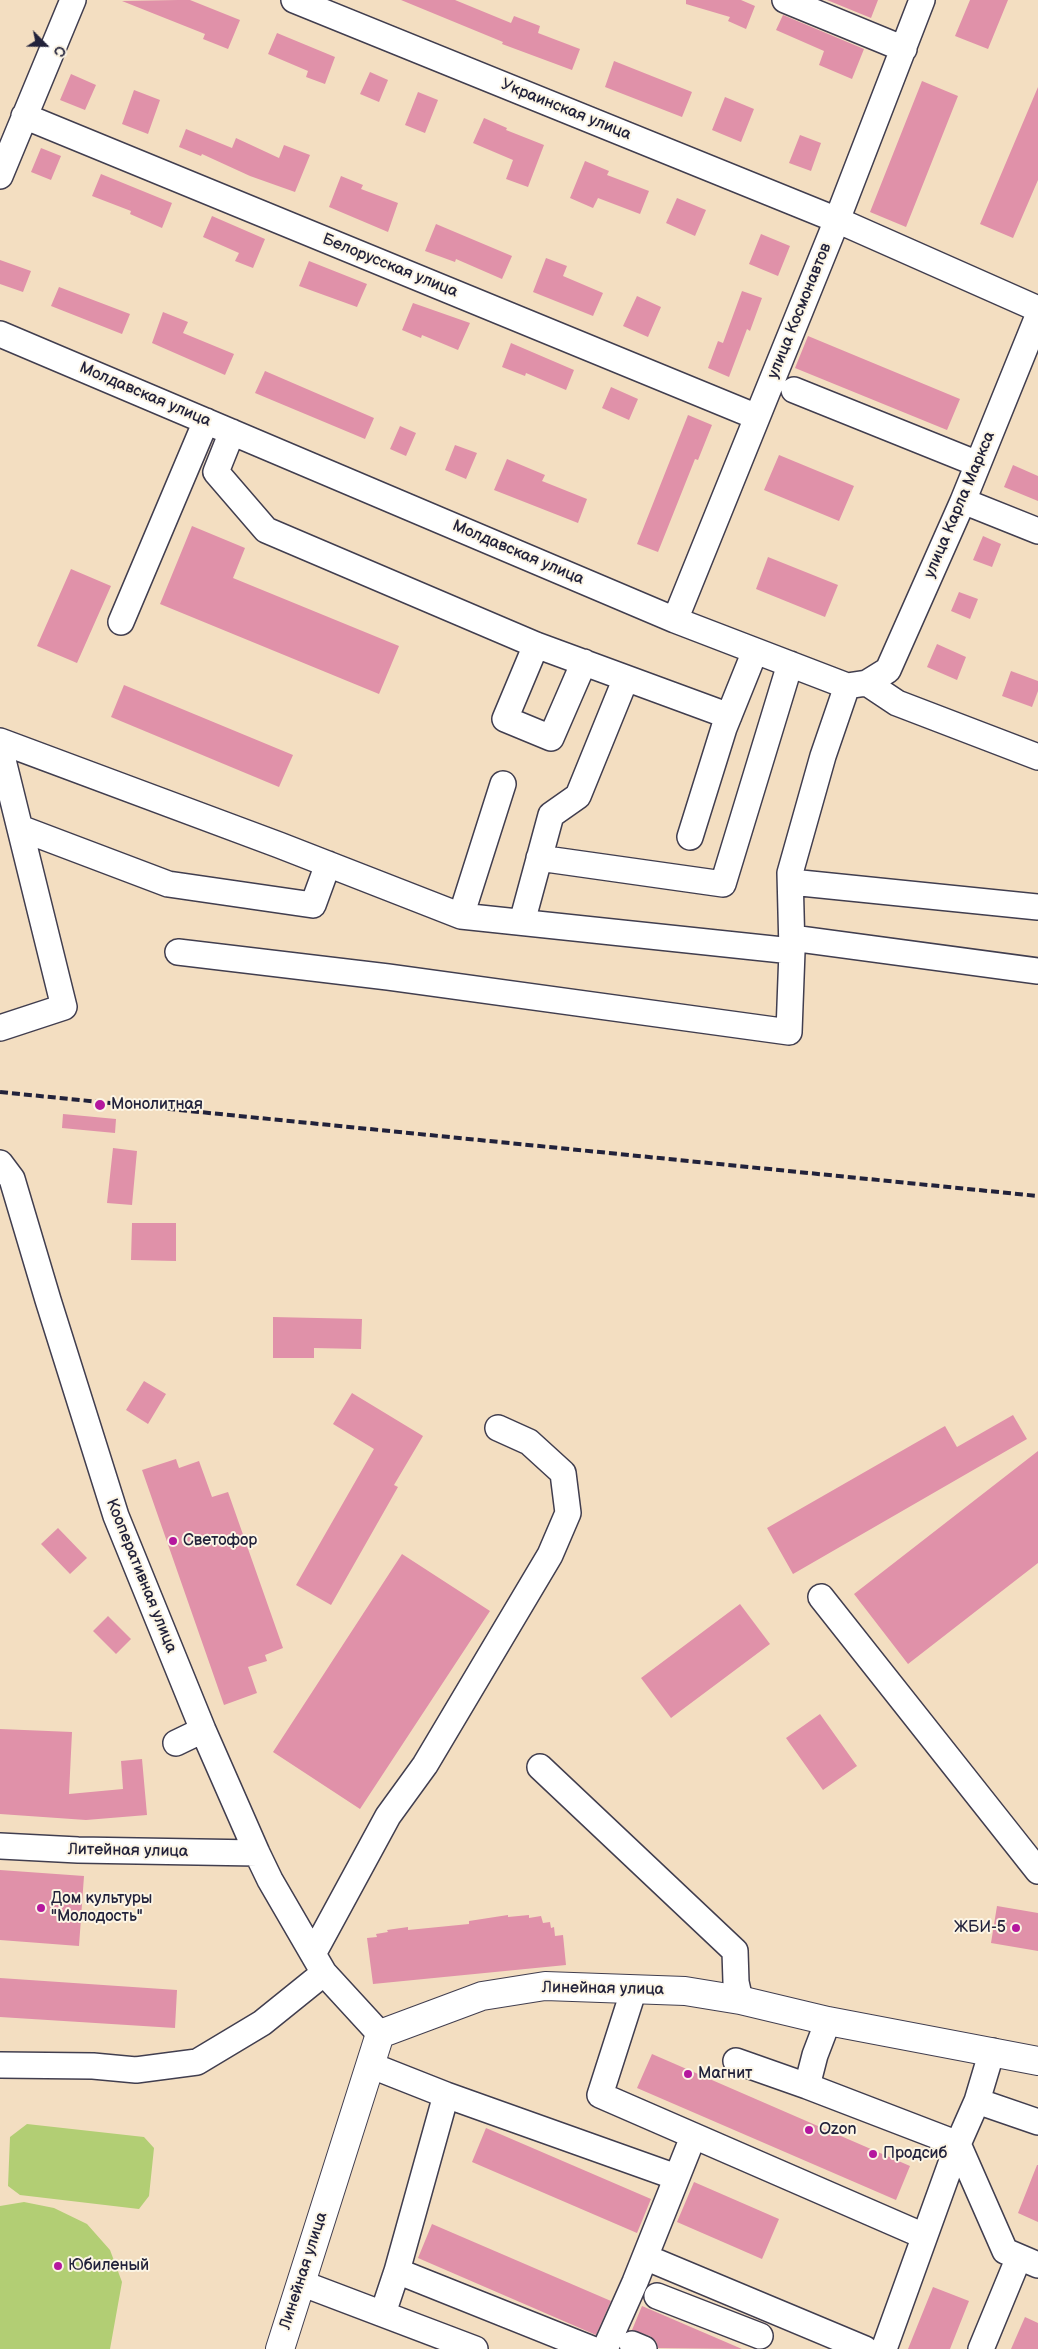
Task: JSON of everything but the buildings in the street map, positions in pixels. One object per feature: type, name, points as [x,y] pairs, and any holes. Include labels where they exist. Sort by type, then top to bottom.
[{"type":"main road","name":"Линейная улица","points":[[280,2349],[380,2034],[482,1996],[545,1986],[685,1991],[740,2000],[828,2021],[1038,2061]]},
{"type":"street","points":[[0,176],[73,0]]},
{"type":"street","name":"Украинская улица","points":[[294,0],[837,220],[1038,309]]},
{"type":"street","points":[[785,0],[904,49]]},
{"type":"street","name":"улица Космонавтов","points":[[675,620],[837,220],[922,0]]},
{"type":"street","name":"Белорусская улица","points":[[24,116],[757,416]]},
{"type":"street","name":"улица Карла Маркса","points":[[857,684],[888,670],[963,501],[1038,316]]},
{"type":"street","name":"Молдавская улица","points":[[0,334],[675,620],[790,664],[857,684],[897,703],[1038,757]]},
{"type":"street","points":[[794,390],[978,464]]},
{"type":"street","points":[[121,622],[206,421]]},
{"type":"street","points":[[232,432],[216,472],[266,530],[536,645],[729,716]]},
{"type":"street","points":[[963,501],[1038,532]]},
{"type":"street","points":[[536,645],[505,719],[551,738],[584,662]]},
{"type":"street","points":[[690,837],[729,716],[755,650]]},
{"type":"street","points":[[539,858],[724,884],[790,664]]},
{"type":"street","points":[[522,922],[551,815],[578,796],[626,678]]},
{"type":"street","points":[[178,952],[397,979],[789,1032],[792,944],[790,873],[823,756],[857,684]]},
{"type":"street","points":[[0,741],[461,916],[792,944],[1038,971]]},
{"type":"street","points":[[0,748],[64,1007],[0,1028]]},
{"type":"street","points":[[461,916],[503,784]]},
{"type":"street","points":[[20,828],[168,884],[313,906],[328,864]]},
{"type":"street","points":[[791,882],[1038,907]]},
{"type":"street","name":"Кооперативная улица","points":[[0,1163],[12,1179],[116,1516],[257,1853],[270,1880],[318,1964],[380,2034]]},
{"type":"street","points":[[0,2065],[93,2066],[136,2070],[197,2062],[262,2023],[318,1964],[388,1816],[425,1765],[550,1555],[568,1513],[563,1473],[529,1442],[498,1428]]},
{"type":"street","points":[[821,1597],[1038,1871]]},
{"type":"street","points":[[176,1743],[204,1730]]},
{"type":"street","points":[[540,1767],[735,1951],[736,1982],[740,2000]]},
{"type":"street","name":"Литейная улица","points":[[0,1846],[78,1850],[257,1853]]},
{"type":"street","points":[[634,1989],[600,2096],[924,2236]]},
{"type":"street","points":[[807,2086],[815,2055],[828,2021]]},
{"type":"street","points":[[884,2349],[958,2144],[977,2101],[992,2051]]},
{"type":"street","points":[[736,2061],[958,2144],[1005,2251],[1029,2261],[980,2349]]},
{"type":"street","points":[[370,2065],[446,2095],[676,2177]]},
{"type":"street","points":[[383,2313],[397,2272],[446,2095]]},
{"type":"street","points":[[977,2101],[1038,2122]]},
{"type":"street","points":[[605,2349],[645,2257],[693,2137]]},
{"type":"street","points":[[645,2257],[865,2349]]},
{"type":"street","points":[[397,2272],[592,2349]]},
{"type":"street","points":[[301,2283],[475,2349]]},
{"type":"street","points":[[657,2296],[757,2343],[789,2318]]},
{"type":"green space","points":[[27,2124],[144,2137],[154,2148],[149,2196],[139,2209],[20,2195],[8,2186],[10,2137]]},
{"type":"green space","name":"Юбиленый","points":[[24,2202],[54,2208],[87,2224],[110,2250],[122,2282],[110,2349],[0,2349],[0,2206]]},
{"type":"railway","points":[[0,1092],[1038,1196]]},
{"type":"place","name":"Монолитная","points":[[100,1105]]},
{"type":"place","name":"Светофор","points":[[173,1541]]},
{"type":"place","name":"Дом культуры \"Молодость\"","points":[[41,1908]]},
{"type":"place","name":"ЖБИ-5","points":[[1016,1928]]},
{"type":"place","name":"Магнит","points":[[688,2074]]},
{"type":"place","name":"Ozon","points":[[809,2130]]},
{"type":"place","name":"Продсиб","points":[[873,2154]]},
{"type":"place","name":"Юбиленый","points":[[58,2266]]}]
